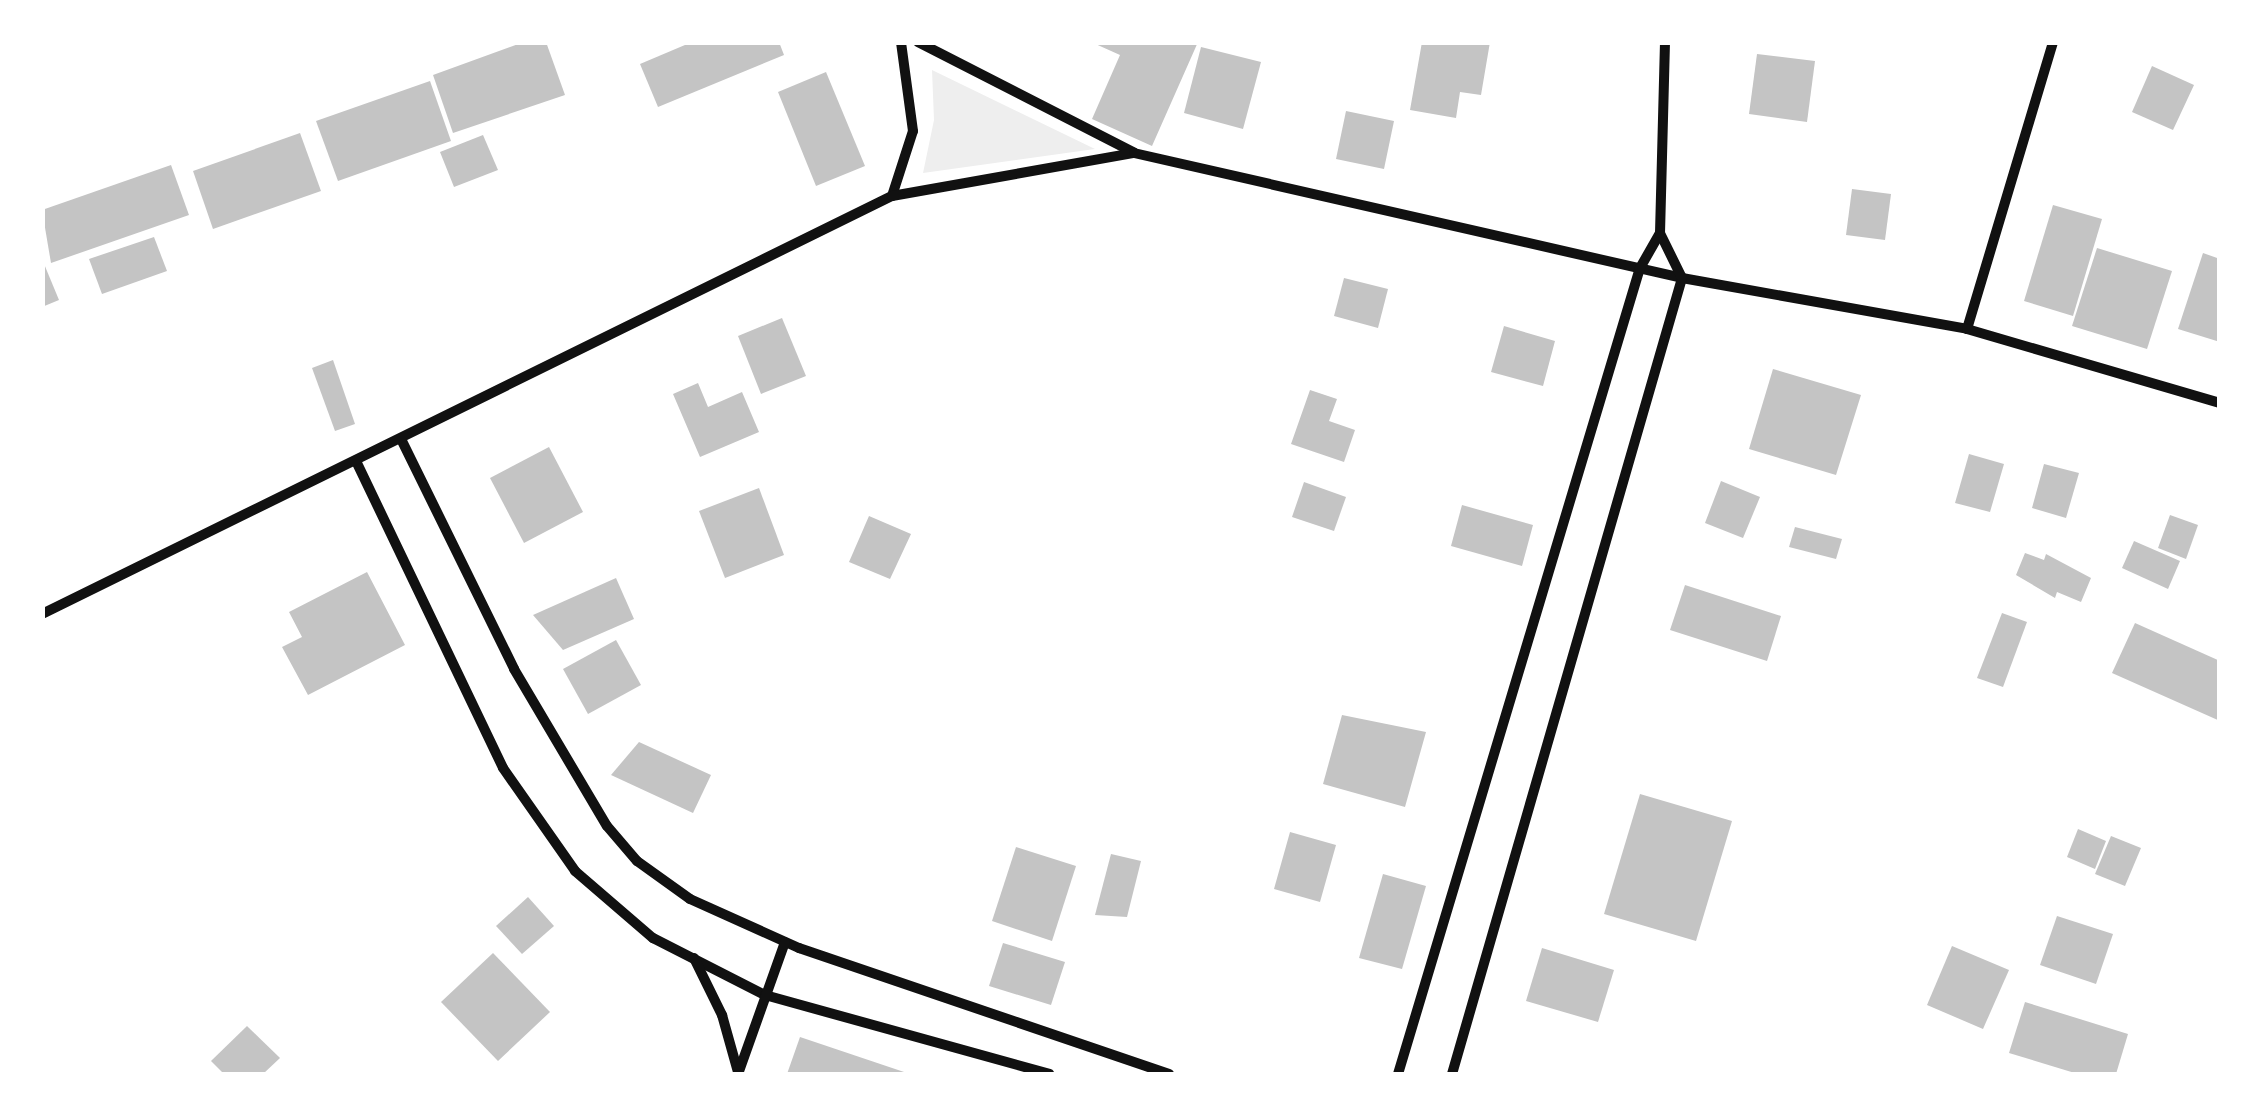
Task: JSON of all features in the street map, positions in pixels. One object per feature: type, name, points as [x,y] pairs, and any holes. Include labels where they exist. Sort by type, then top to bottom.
[{"type":"street","points":[[892,196],[913,131],[901,42]]},
{"type":"street","points":[[918,42],[1134,153],[1682,278],[1967,329],[2220,403]]},
{"type":"street","points":[[1452,1074],[1682,278],[1660,233],[1665,42]]},
{"type":"street","points":[[1967,329],[2053,42]]},
{"type":"street","points":[[42,614],[402,442],[892,196],[1134,153]]},
{"type":"street","points":[[1398,1074],[1640,268],[1660,233]]},
{"type":"street","points":[[402,442],[514,669],[607,826],[637,861],[690,898],[785,942],[1169,1074]]},
{"type":"street","points":[[356,461],[503,768],[576,871],[654,938],[766,996],[1049,1074]]},
{"type":"street","points":[[738,1074],[785,942]]},
{"type":"street","points":[[693,957],[722,1015],[738,1074]]},
{"type":"shaded area","points":[[932,70],[1095,149],[923,173],[934,120]]},
{"type":"building","points":[[524,42],[546,42],[565,95],[453,133],[433,75]]},
{"type":"building","points":[[692,42],[779,42],[784,55],[658,107],[640,64]]},
{"type":"building","points":[[1091,42],[1198,42],[1152,146],[1092,119],[1120,55]]},
{"type":"building","points":[[1422,42],[1490,42],[1481,95],[1460,92],[1456,118],[1410,110]]},
{"type":"building","points":[[1201,47],[1261,62],[1243,129],[1184,113]]},
{"type":"building","points":[[1757,54],[1815,61],[1807,122],[1749,114]]},
{"type":"building","points":[[2152,66],[2194,85],[2173,130],[2132,112]]},
{"type":"building","points":[[826,72],[865,166],[816,186],[778,92]]},
{"type":"building","points":[[430,81],[451,141],[338,181],[316,121]]},
{"type":"building","points":[[1346,111],[1394,121],[1384,169],[1336,159]]},
{"type":"building","points":[[300,133],[321,191],[213,229],[193,171]]},
{"type":"building","points":[[483,135],[498,170],[454,187],[440,152]]},
{"type":"building","points":[[171,165],[189,215],[51,263],[42,210]]},
{"type":"building","points":[[1852,189],[1891,194],[1885,240],[1846,235]]},
{"type":"building","points":[[2053,205],[2102,219],[2073,316],[2024,301]]},
{"type":"building","points":[[154,237],[167,271],[102,294],[89,259]]},
{"type":"building","points":[[2097,248],[2172,271],[2147,349],[2072,326]]},
{"type":"building","points":[[2203,253],[2220,259],[2220,342],[2178,329]]},
{"type":"building","points":[[42,259],[59,300],[42,307]]},
{"type":"building","points":[[1344,278],[1388,289],[1378,328],[1334,316]]},
{"type":"building","points":[[782,318],[806,376],[761,394],[738,336]]},
{"type":"building","points":[[1504,326],[1555,341],[1543,386],[1491,372]]},
{"type":"building","points":[[333,360],[355,424],[335,431],[312,368]]},
{"type":"building","points":[[1773,369],[1861,395],[1836,475],[1749,449]]},
{"type":"building","points":[[698,383],[708,407],[742,392],[759,432],[700,457],[673,394]]},
{"type":"building","points":[[1310,390],[1337,399],[1329,421],[1355,430],[1344,462],[1291,444]]},
{"type":"building","points":[[549,447],[583,512],[524,543],[490,478]]},
{"type":"building","points":[[1969,454],[2004,464],[1990,512],[1955,503]]},
{"type":"building","points":[[2044,464],[2079,473],[2066,518],[2032,508]]},
{"type":"building","points":[[1721,481],[1760,497],[1743,538],[1705,523]]},
{"type":"building","points":[[1304,482],[1346,497],[1334,531],[1292,517]]},
{"type":"building","points":[[759,488],[784,555],[725,578],[699,511]]},
{"type":"building","points":[[1462,505],[1533,525],[1522,566],[1451,546]]},
{"type":"building","points":[[2170,515],[2198,525],[2186,559],[2158,548]]},
{"type":"building","points":[[869,516],[911,534],[890,579],[849,562]]},
{"type":"building","points":[[1795,527],[1842,539],[1836,559],[1789,547]]},
{"type":"building","points":[[2134,541],[2180,561],[2168,589],[2122,568]]},
{"type":"building","points":[[2025,553],[2044,560],[2046,554],[2091,578],[2081,602],[2057,592],[2055,598],[2016,575]]},
{"type":"building","points":[[367,572],[405,645],[308,695],[282,647],[302,637],[289,612]]},
{"type":"building","points":[[616,578],[634,619],[563,650],[533,615]]},
{"type":"building","points":[[1685,585],[1781,616],[1767,661],[1670,630]]},
{"type":"building","points":[[2002,613],[2027,622],[2003,687],[1977,678]]},
{"type":"building","points":[[2135,623],[2220,661],[2220,721],[2112,673]]},
{"type":"building","points":[[616,640],[641,685],[588,714],[563,669]]},
{"type":"building","points":[[1342,715],[1426,732],[1405,807],[1323,784]]},
{"type":"building","points":[[639,742],[711,775],[693,813],[611,775]]},
{"type":"building","points":[[1640,794],[1732,821],[1696,941],[1604,914]]},
{"type":"building","points":[[2078,829],[2106,841],[2095,869],[2067,857]]},
{"type":"building","points":[[1290,832],[1336,845],[1320,902],[1274,889]]},
{"type":"building","points":[[2111,836],[2141,848],[2125,886],[2095,874]]},
{"type":"building","points":[[1016,847],[1076,866],[1052,941],[992,921]]},
{"type":"building","points":[[1111,854],[1141,861],[1127,917],[1095,915]]},
{"type":"building","points":[[1383,874],[1426,886],[1402,969],[1359,958]]},
{"type":"building","points":[[528,897],[554,926],[522,954],[496,926]]},
{"type":"building","points":[[2057,916],[2113,934],[2096,984],[2040,965]]},
{"type":"building","points":[[1003,943],[1065,962],[1051,1005],[989,986]]},
{"type":"building","points":[[1952,946],[2009,970],[1983,1029],[1927,1005]]},
{"type":"building","points":[[1542,948],[1614,970],[1598,1022],[1526,1001]]},
{"type":"building","points":[[493,953],[550,1012],[498,1061],[441,1002]]},
{"type":"building","points":[[2025,1002],[2128,1034],[2116,1074],[2078,1074],[2009,1053]]},
{"type":"building","points":[[247,1026],[280,1058],[263,1074],[224,1074],[211,1061]]},
{"type":"building","points":[[800,1037],[910,1074],[787,1074]]}]
